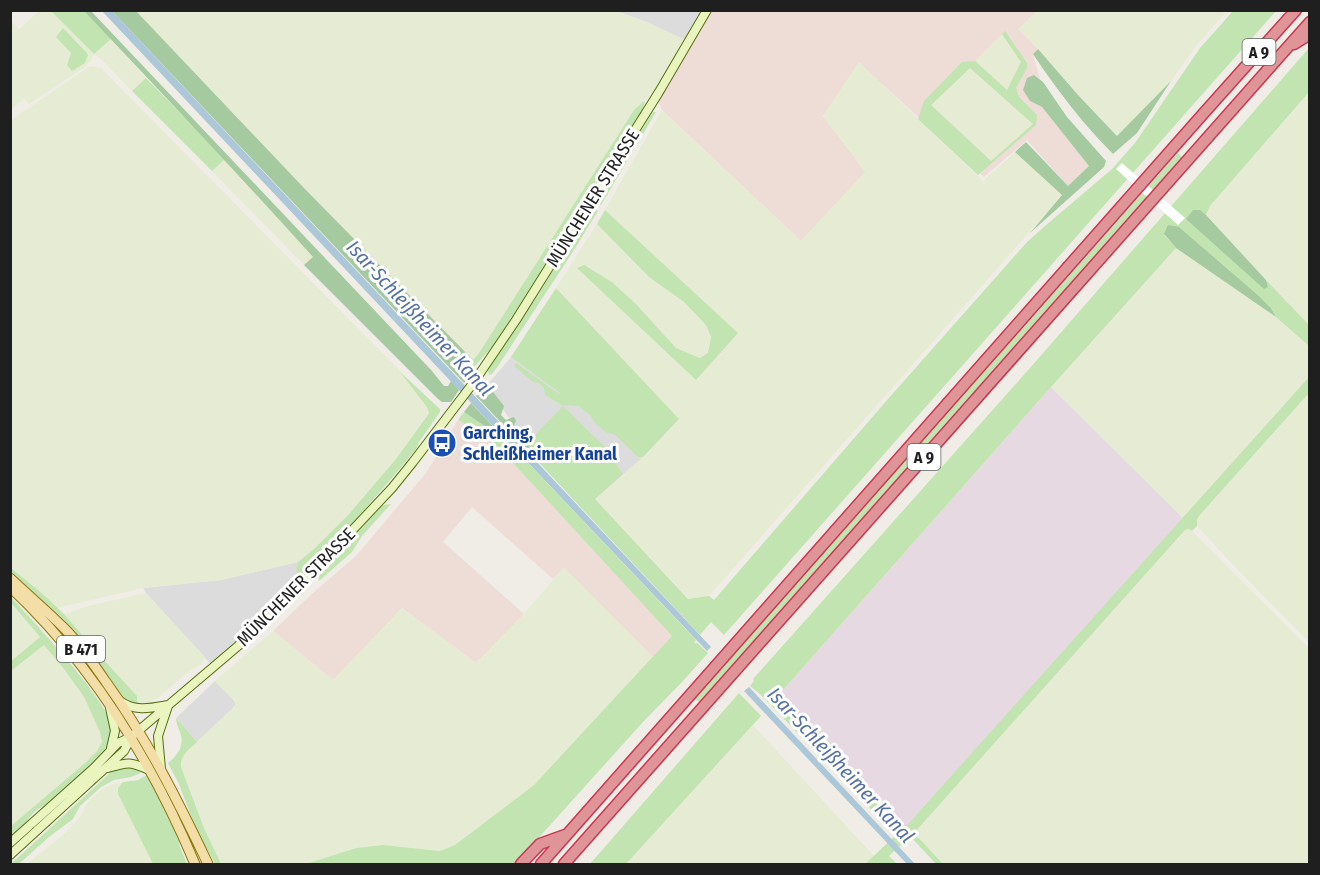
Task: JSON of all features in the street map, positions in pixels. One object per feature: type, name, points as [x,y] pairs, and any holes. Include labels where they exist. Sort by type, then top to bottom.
[{"type":"highway","name":"A 9","points":[[541,864],[1296,10]]},
{"type":"highway","name":"A 9","points":[[564,864],[1310,22]]},
{"type":"highway","points":[[1284,51],[1310,34]]},
{"type":"highway","points":[[521,864],[540,844],[568,833]]},
{"type":"main road","name":"MÜNCHENER STRASSE","points":[[135,734],[245,640],[309,578],[406,471],[474,382],[535,291],[688,46],[707,10]]},
{"type":"main road","name":"B 471","points":[[10,578],[64,628],[120,701],[149,770],[178,824],[195,864]]},
{"type":"main road","name":"B 471","points":[[10,587],[64,644],[161,769],[208,864]]},
{"type":"main road","points":[[120,701],[139,709],[168,705],[158,736],[161,769]]},
{"type":"main road","points":[[108,703],[115,731],[109,751]]},
{"type":"main road","points":[[10,843],[94,768],[118,743],[135,734]]},
{"type":"main road","points":[[10,855],[124,751],[135,734]]},
{"type":"main road","points":[[105,769],[131,763],[149,770]]},
{"type":"shaded area","points":[[617,11],[711,11],[693,44]]},
{"type":"shaded area","points":[[711,11],[1037,11],[1019,29],[1038,49],[1033,54],[1040,79],[1034,75],[1030,101],[1042,107],[1089,166],[1068,186],[1027,140],[984,177],[859,63],[823,116],[866,172],[801,241],[662,110],[654,92],[685,40],[693,44]]},
{"type":"shaded area","points":[[511,357],[612,431],[643,457],[587,507],[526,444],[487,385]]},
{"type":"shaded area","points":[[1051,387],[1183,518],[907,825],[901,826],[775,699]]},
{"type":"shaded area","points":[[458,420],[490,438],[672,636],[653,657],[564,568],[553,579],[472,507],[443,542],[524,614],[476,663],[402,608],[333,680],[273,631],[356,556],[426,473]]},
{"type":"shaded area","points":[[298,562],[295,579],[298,582],[292,592],[213,667],[143,588],[221,580]]},
{"type":"shaded area","points":[[215,681],[236,702],[235,706],[197,742],[176,718]]},
{"type":"green space","points":[[39,11],[51,11],[94,54],[91,61],[81,70],[29,104],[23,98],[11,109],[10,20],[19,29]]},
{"type":"green space","points":[[51,11],[84,11],[111,39],[94,54]]},
{"type":"green space","points":[[84,11],[91,11],[444,386],[448,386],[451,381],[459,390],[451,402],[442,402],[438,399],[304,265],[313,257]]},
{"type":"green space","points":[[112,11],[136,11],[304,188],[473,360],[463,372],[469,374],[464,383]]},
{"type":"green space","points":[[136,11],[617,11],[685,40],[654,92],[634,110],[473,360],[304,188]]},
{"type":"green space","points":[[1037,11],[1227,11],[1196,46],[1171,81],[1118,136],[1018,29]]},
{"type":"green space","points":[[1233,11],[1276,11],[724,635],[711,622],[700,635],[530,453],[532,450],[526,444],[563,406],[604,446],[623,474],[595,499],[688,599],[709,596],[714,600],[1027,242],[1112,169],[1135,143],[1200,48]]},
{"type":"green space","points":[[63,28],[88,55],[85,63],[72,71],[67,65],[71,53],[56,37]]},
{"type":"green space","points":[[1005,31],[1027,63],[1027,68],[1016,88],[1019,97],[1037,115],[1036,125],[978,175],[918,119],[924,101],[962,62],[975,61],[1007,90],[1021,62],[1002,34]],"holes":[[[970,68],[1033,124],[991,161],[931,105]]]},
{"type":"green space","points":[[1002,34],[1021,62],[1007,90],[975,61]]},
{"type":"green space","points":[[111,39],[146,78],[132,91],[94,54]]},
{"type":"green space","points":[[1309,48],[1309,92],[1210,206],[1206,215],[1200,211],[1268,287],[1266,280],[1309,325],[1309,346],[1276,317],[1259,296],[1179,227],[1164,235],[1176,248],[775,699],[900,826],[907,825],[1309,377],[1309,393],[1199,516],[1197,526],[1192,531],[1185,530],[914,833],[943,864],[936,864],[910,836],[889,856],[897,864],[865,864],[896,835],[750,686],[753,679],[1030,368]]},
{"type":"green space","points":[[1038,49],[1117,136],[1171,81],[1137,133],[1113,154],[1051,81],[1033,54]]},
{"type":"green space","points":[[859,62],[983,181],[1015,152],[1062,195],[709,596],[689,599],[595,499],[643,457],[679,419],[556,288],[597,224],[649,277],[684,302],[706,325],[711,337],[708,353],[700,358],[676,348],[636,304],[612,282],[696,379],[737,333],[605,210],[662,110],[801,241],[865,172],[823,116]]},
{"type":"green space","points":[[90,66],[101,68],[400,371],[429,412],[396,459],[349,514],[298,562],[221,580],[143,588],[57,608],[11,567],[11,120]]},
{"type":"green space","points":[[970,68],[1033,124],[991,161],[931,105]]},
{"type":"green space","points":[[1034,75],[1043,82],[1067,117],[1106,161],[1104,167],[1030,233],[1062,195],[1015,152],[1026,142],[1068,186],[1089,166],[1042,107],[1030,101],[1023,90],[1027,78]]},
{"type":"green space","points":[[146,78],[225,159],[212,171],[132,91]]},
{"type":"green space","points":[[1309,92],[1309,325],[1206,215],[1210,206]]},
{"type":"green space","points":[[644,101],[641,113],[494,345],[473,368],[466,368],[479,353],[634,110]]},
{"type":"green space","points":[[653,112],[656,112],[599,205],[597,201]]},
{"type":"green space","points":[[1178,153],[1182,157],[699,702],[695,699]]},
{"type":"green space","points":[[225,159],[314,257],[304,265],[212,171]]},
{"type":"green space","points":[[595,207],[598,211],[574,250],[498,366],[489,375],[490,366]]},
{"type":"green space","points":[[605,210],[738,333],[696,380],[577,268],[584,265],[612,282],[636,304],[676,348],[700,358],[708,353],[711,337],[706,325],[684,302],[649,277],[597,224]]},
{"type":"green space","points":[[1193,210],[1200,210],[1206,215],[1266,280],[1268,287],[1264,289],[1186,219]]},
{"type":"green space","points":[[1168,225],[1179,227],[1259,296],[1276,317],[1176,248],[1164,234]]},
{"type":"green space","points":[[1176,248],[1276,317],[1309,346],[1309,377],[1183,518],[1051,387]]},
{"type":"green space","points":[[556,288],[679,419],[643,457],[638,457],[614,434],[607,433],[578,406],[562,405],[545,395],[544,388],[539,383],[533,382],[514,366],[516,363],[561,394],[511,357]]},
{"type":"green space","points":[[400,372],[440,409],[440,412],[403,465],[298,582],[295,579],[298,562],[349,514],[396,459],[429,413],[427,407]]},
{"type":"green space","points":[[481,390],[493,392],[504,406],[501,415],[506,420],[514,417],[516,421],[512,429],[532,450],[530,453],[476,396]]},
{"type":"green space","points":[[1309,393],[1309,642],[1197,526],[1197,520]]},
{"type":"green space","points":[[471,403],[512,446],[509,448],[495,433],[464,412]]},
{"type":"green space","points":[[464,412],[495,433],[509,448],[512,446],[696,640],[694,643],[708,653],[515,864],[306,864],[356,848],[383,845],[440,851],[455,845],[534,785],[672,636],[490,438],[458,420]]},
{"type":"green space","points":[[391,504],[362,536],[352,552],[319,581],[318,574],[383,505]]},
{"type":"green space","points":[[1189,529],[1309,648],[1309,864],[943,864],[913,833],[1185,530]]},
{"type":"green space","points":[[10,567],[64,614],[137,696],[140,704],[131,704],[123,698],[11,573]]},
{"type":"green space","points":[[564,567],[653,657],[534,785],[455,845],[440,851],[383,845],[356,848],[306,864],[221,864],[204,828],[180,761],[185,753],[235,706],[235,702],[215,681],[273,631],[333,680],[402,608],[476,663],[524,614]]},
{"type":"green space","points":[[146,593],[205,657],[201,665],[190,670],[158,698],[140,704],[137,696],[64,614],[84,607]]},
{"type":"green space","points":[[11,597],[99,700],[112,729],[109,742],[98,758],[47,805],[36,811],[11,837],[11,826],[85,763],[102,742],[100,732],[84,697],[44,645],[11,671],[10,662],[40,637],[11,603]]},
{"type":"green space","points":[[10,603],[40,637],[11,662],[10,662]]},
{"type":"green space","points":[[44,645],[84,697],[101,732],[102,742],[85,763],[11,826],[11,671]]},
{"type":"green space","points":[[739,693],[761,716],[626,864],[590,864]]},
{"type":"green space","points":[[176,718],[197,742],[183,756],[181,767],[204,828],[221,864],[215,864],[196,829],[179,784],[168,763],[178,753],[182,741]]},
{"type":"green space","points":[[753,725],[874,856],[865,864],[626,864]]},
{"type":"green space","points":[[122,767],[135,769],[141,773],[114,780],[101,787],[80,806],[73,819],[19,864],[11,864],[111,772]]},
{"type":"green space","points":[[147,775],[178,834],[180,847],[187,864],[153,864],[118,794],[118,788],[123,782],[138,780]]},
{"type":"green space","points":[[123,782],[118,788],[118,794],[153,864],[27,864],[64,834],[80,817],[87,803],[101,790]]},
{"type":"water","points":[[102,11],[112,11],[711,647],[707,651],[459,390]]},
{"type":"water","points":[[749,687],[915,864],[907,864],[744,691]]},
{"type":"pier","points":[[1122,163],[1185,218],[1178,225],[1116,169]]},
{"type":"place","name":"Garching, Schleißheimer Kanal","points":[[442,443]]},
{"type":"water label","name":"Isar-Schleißheimer Kanal","points":[[420,318]]},
{"type":"water label","name":"Isar-Schleißheimer Kanal","points":[[841,765]]}]
